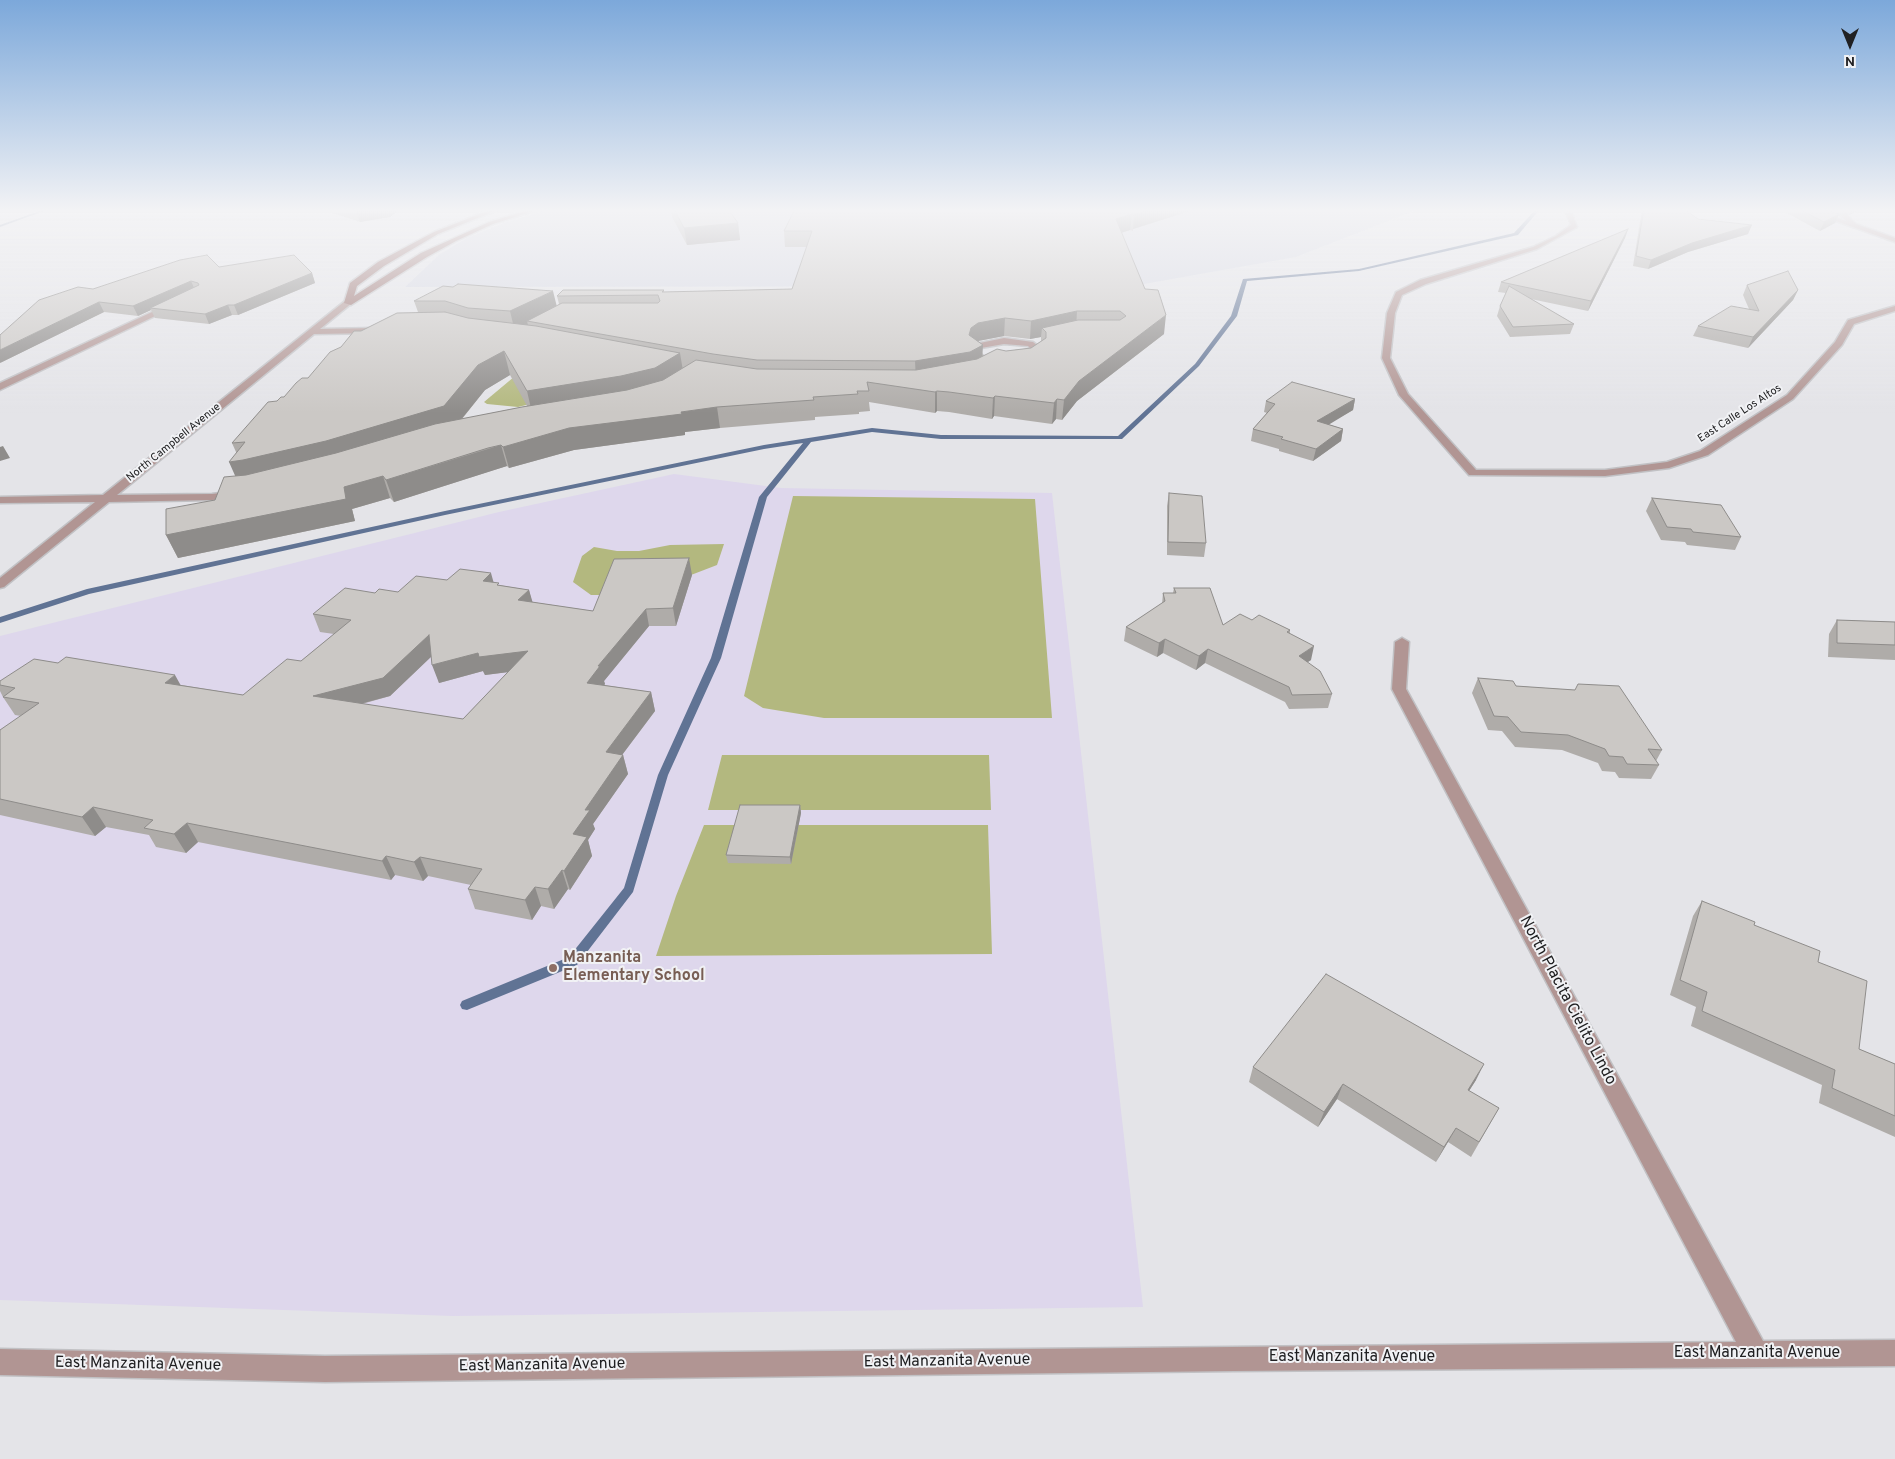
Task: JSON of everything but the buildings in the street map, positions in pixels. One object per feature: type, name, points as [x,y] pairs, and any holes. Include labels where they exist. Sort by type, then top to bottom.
[{"type":"street","name":"North Campbell Avenue","points":[[348,303],[353,284],[363,277]]},
{"type":"street","name":"North Campbell Avenue","points":[[0,584],[348,303],[390,277]]},
{"type":"street","name":"East Calle Los Altos","points":[[1439,277],[1423,282],[1399,294],[1391,314],[1386,358],[1404,395],[1473,473],[1605,473],[1669,465],[1704,453],[1790,397],[1839,344],[1851,322],[1895,308]]},
{"type":"street","points":[[0,387],[179,303]]},
{"type":"street","points":[[302,340],[384,335],[312,332]]},
{"type":"street","points":[[981,370],[994,363],[1017,364],[1035,360],[1040,352],[1035,343],[994,341],[978,346],[975,354],[978,358],[994,363]]},
{"type":"street","points":[[0,500],[212,497],[246,493]]},
{"type":"street","name":"North Placita Cielito Lindo","points":[[1402,642],[1399,689],[1756,1354]]},
{"type":"street","name":"East Manzanita Avenue","points":[[0,1362],[325,1369],[1895,1353]]},
{"type":"shaded area","points":[[416,277],[1183,277],[1133,286],[405,287]]},
{"type":"shaded area","name":"Manzanita Elementary School","points":[[674,474],[781,488],[1052,493],[1143,1307],[453,1316],[0,1300],[0,636],[499,512]]},
{"type":"green space","points":[[527,366],[534,403],[518,407],[487,404],[484,402]]},
{"type":"green space","points":[[793,496],[1035,499],[1052,718],[824,718],[763,708],[744,696]]},
{"type":"green space","points":[[724,544],[717,565],[691,575],[610,595],[591,595],[573,582],[582,556],[594,547],[617,551],[639,551],[670,545]]},
{"type":"green space","points":[[722,755],[989,755],[991,810],[708,810]]},
{"type":"green space","points":[[704,825],[988,825],[992,954],[656,956],[676,896]]},
{"type":"waterway","points":[[0,620],[87,592],[445,513],[764,447],[872,430],[941,437],[1120,438],[1197,365],[1234,316],[1245,280],[1278,277]]},
{"type":"waterway","points":[[467,1005],[573,961],[629,889],[663,775],[716,658],[763,497],[809,440]]},
{"type":"place","name":"Manzanita Elementary School","points":[[553,968]]}]
